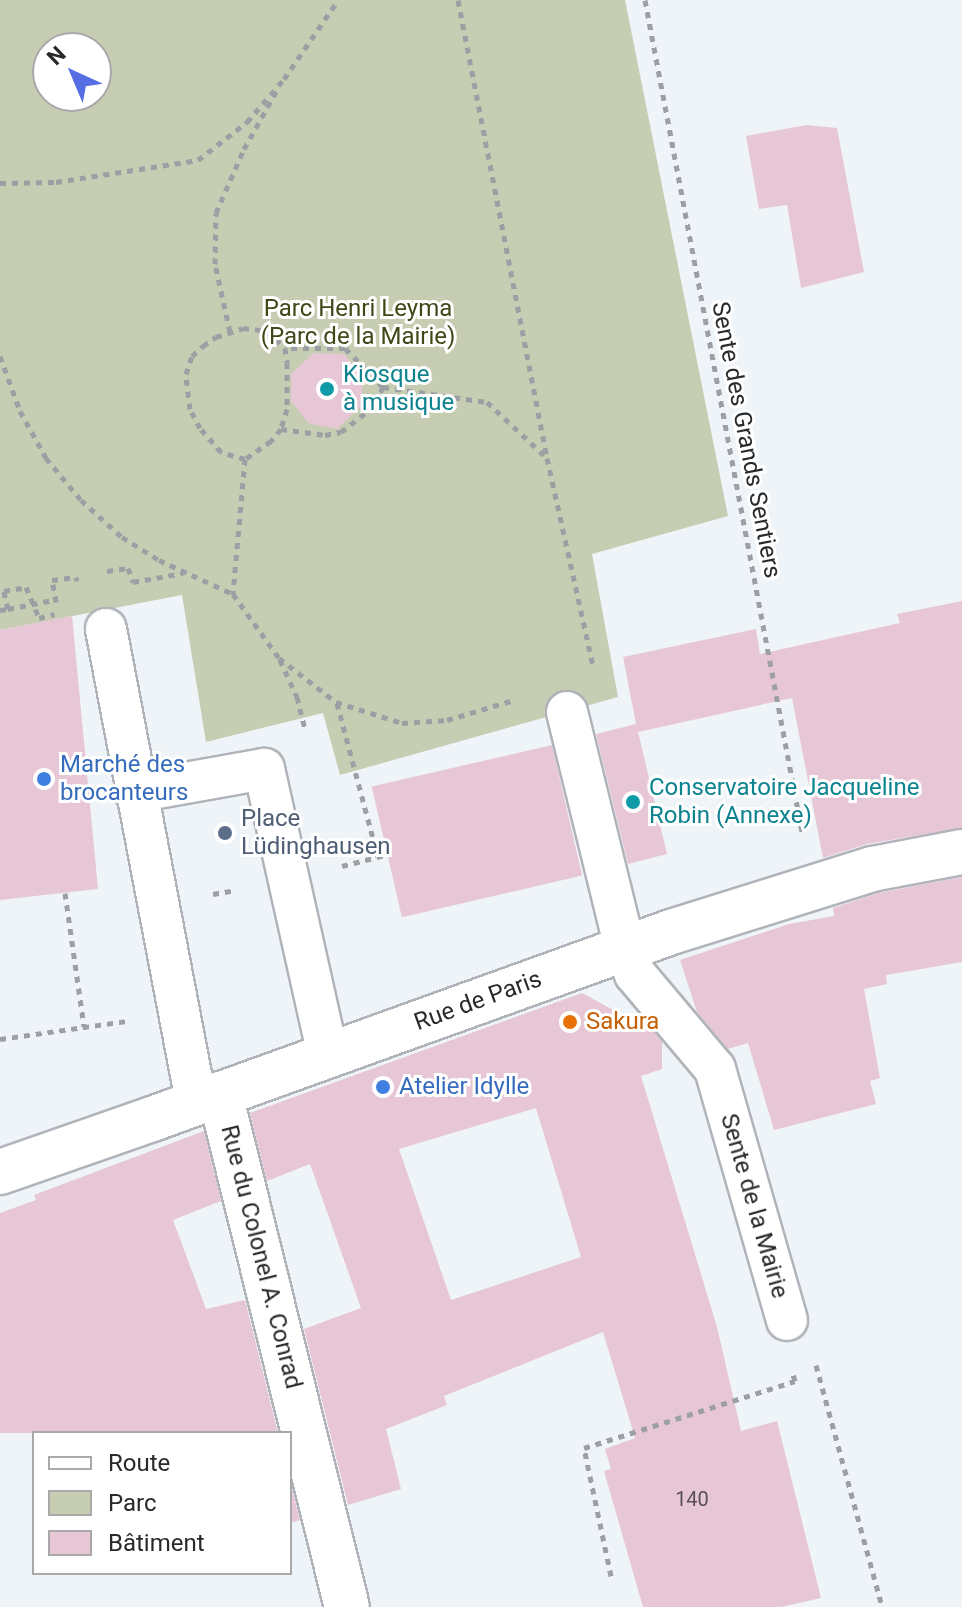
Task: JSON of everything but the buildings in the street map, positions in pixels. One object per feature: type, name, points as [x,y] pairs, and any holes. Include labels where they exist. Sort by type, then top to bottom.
[{"type":"street","name":"Rue de Paris","points":[[0,1172],[625,948],[812,886],[872,869],[962,852]]},
{"type":"street","name":"Rue du Colonel A. Conrad","points":[[208,1098],[347,1607]]},
{"type":"lane","points":[[106,629],[179,1014],[208,1098]]},
{"type":"lane","name":"Sente de la Mairie","points":[[564,699],[625,948],[635,974],[715,1069],[787,1320]]},
{"type":"lane","points":[[135,792],[264,769],[328,1056]]},
{"type":"path","points":[[230,332],[215,264],[216,213],[244,149],[284,79],[338,0]]},
{"type":"path","points":[[0,356],[20,411],[46,458],[81,500],[122,537],[159,560],[233,594],[279,658],[336,702],[402,723],[447,720],[564,699],[595,674],[547,458],[458,0]]},
{"type":"path","name":"Sente des Grands Sentiers","points":[[645,0],[812,886]]},
{"type":"path","points":[[0,183],[56,182],[198,160],[247,122],[284,79]]},
{"type":"path","points":[[245,459],[221,452],[200,428],[190,409],[186,374],[192,356],[216,337],[243,328],[267,331],[285,348],[345,348],[383,387],[487,402],[547,458]]},
{"type":"path","points":[[245,459],[271,441],[281,429],[287,409],[285,348]]},
{"type":"path","points":[[281,429],[325,435],[341,432],[367,412],[383,387]]},
{"type":"path","points":[[233,594],[245,459]]},
{"type":"path","points":[[336,702],[378,857]]},
{"type":"path","points":[[65,893],[84,1027]]},
{"type":"path","points":[[0,1039],[179,1014]]},
{"type":"path","name":"Sente de la Mairie","points":[[787,1320],[804,1316],[882,1607]]},
{"type":"path","points":[[611,1576],[584,1448],[795,1381],[778,1323],[787,1320]]},
{"type":"green space","name":"Parc Henri Leyma (Parc de la Mairie)","points":[[0,0],[625,0],[728,516],[592,554],[618,697],[340,775],[323,713],[206,742],[182,595],[0,630]]},
{"type":"place","name":"Kiosque à musique","points":[[327,389]]},
{"type":"place","name":"Marché des brocanteurs","points":[[44,779]]},
{"type":"place","name":"Conservatoire Jacqueline Robin (Annexe)","points":[[633,802]]},
{"type":"place","name":"Place Lüdinghausen","points":[[225,833]]},
{"type":"place","name":"Sakura","points":[[570,1022]]},
{"type":"place","name":"Atelier Idylle","points":[[383,1087]]}]
